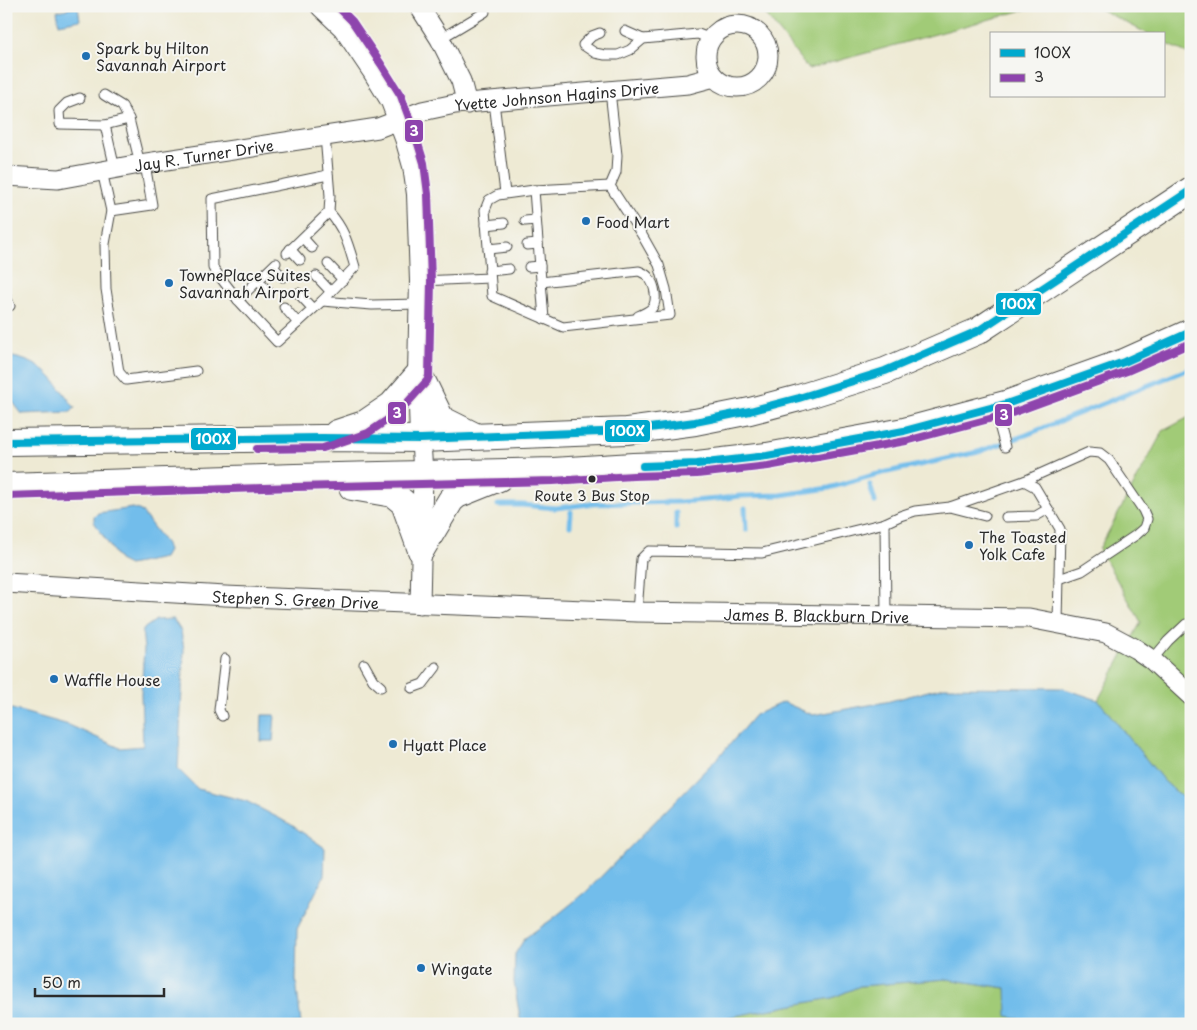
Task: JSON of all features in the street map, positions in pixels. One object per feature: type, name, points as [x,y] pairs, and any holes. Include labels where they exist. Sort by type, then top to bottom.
[{"type":"main road","points":[[6,442],[322,438],[421,439],[627,431],[695,422],[750,411],[783,403],[885,371],[978,331],[1191,190]]},
{"type":"main road","points":[[6,486],[514,472],[698,464],[766,456],[904,431],[1009,403],[1124,362],[1191,332]]},
{"type":"main road","points":[[322,438],[364,424],[392,405],[419,374],[441,419],[478,437]]},
{"type":"main road","points":[[421,550],[451,500],[457,495],[514,472]]},
{"type":"main road","points":[[295,477],[393,494],[404,503],[421,550]]},
{"type":"street","points":[[322,6],[344,27],[392,100],[414,166],[418,194],[421,281],[419,374],[423,475],[420,604]]},
{"type":"street","points":[[419,6],[440,39],[461,81],[467,104]]},
{"type":"street","points":[[741,25],[751,28],[760,35],[767,47],[768,58],[760,77],[744,86],[733,87],[722,84],[714,77],[707,65],[706,54],[711,39],[720,30],[730,26],[741,25]]},
{"type":"street","name":"Yvette Johnson Hagins Drive","points":[[400,120],[422,111],[455,104],[688,84],[714,77]]},
{"type":"street","name":"Jay R. Turner Drive","points":[[6,176],[58,179],[378,128],[400,120]]},
{"type":"street","name":"Stephen S. Green Drive","points":[[6,583],[420,604]]},
{"type":"street","name":"James B. Blackburn Drive","points":[[420,604],[637,612],[1029,618],[1106,633],[1152,660],[1191,696]]},
{"type":"lane","points":[[440,39],[485,12]]},
{"type":"lane","points":[[625,31],[643,39],[698,34],[711,39]]},
{"type":"lane","points":[[600,33],[592,36],[583,44],[595,52],[605,55],[618,55],[630,50],[643,39]]},
{"type":"lane","points":[[610,91],[617,155],[616,172],[610,186]]},
{"type":"lane","points":[[104,95],[122,106],[130,119],[152,205],[111,211]]},
{"type":"lane","points":[[80,98],[67,103],[59,112],[60,124],[105,125],[130,119]]},
{"type":"lane","points":[[494,102],[506,193]]},
{"type":"lane","points":[[105,125],[111,211],[105,244],[106,289],[119,372],[126,380],[196,370]]},
{"type":"lane","points":[[300,260],[289,251],[329,212],[330,196],[325,136]]},
{"type":"lane","points":[[328,175],[212,199],[214,268],[238,300],[276,342],[322,301],[355,267],[346,237],[338,222],[329,212]]},
{"type":"lane","points":[[610,186],[659,265],[666,289],[670,315],[564,328],[492,296],[485,210],[489,200],[498,194],[506,193],[610,186]]},
{"type":"lane","points":[[534,190],[544,319]]},
{"type":"lane","points":[[525,221],[536,220]]},
{"type":"lane","points":[[486,225],[504,223]]},
{"type":"lane","points":[[302,238],[312,248]]},
{"type":"lane","points":[[527,245],[538,244]]},
{"type":"lane","points":[[488,249],[507,247]]},
{"type":"lane","points":[[328,264],[343,280]]},
{"type":"lane","points":[[238,300],[274,265],[283,277]]},
{"type":"lane","points":[[529,267],[540,266]]},
{"type":"lane","points":[[421,281],[490,275],[509,269]]},
{"type":"lane","points":[[541,282],[640,271],[648,275],[653,283],[654,306],[631,320]]},
{"type":"lane","points":[[316,276],[331,292]]},
{"type":"lane","points":[[258,280],[268,291]]},
{"type":"lane","points":[[298,293],[313,309]]},
{"type":"lane","points":[[322,301],[372,305],[420,304]]},
{"type":"lane","points":[[284,307],[298,323]]},
{"type":"lane","points":[[994,407],[1005,447]]},
{"type":"lane","points":[[637,612],[641,559],[649,551],[762,554],[885,523],[915,511],[950,507],[1024,481],[1090,452],[1100,453],[1109,460],[1143,510],[1147,519],[1144,528],[1136,535],[1082,571],[1059,579]]},
{"type":"lane","points":[[1024,481],[1035,487],[1060,529],[1058,623]]},
{"type":"lane","points":[[950,507],[985,516]]},
{"type":"lane","points":[[1006,517],[1036,516],[1048,509]]},
{"type":"lane","points":[[885,523],[886,616]]},
{"type":"lane","points":[[1152,660],[1186,624]]},
{"type":"lane","points":[[222,716],[220,710],[225,659]]},
{"type":"lane","points":[[364,664],[372,680],[381,687]]},
{"type":"lane","points":[[412,688],[423,684],[436,667]]},
{"type":"green space","points":[[759,6],[1038,6],[808,69]]},
{"type":"green space","points":[[1094,6],[1191,6],[1191,55],[1164,42],[1164,32],[1144,32]]},
{"type":"green space","points":[[1191,416],[1191,805],[1164,781],[1098,700],[1141,622],[1099,549],[1163,431]]},
{"type":"green space","points":[[947,979],[1006,988],[1030,1024],[721,1024],[729,1017],[832,998],[860,986]]},
{"type":"water","points":[[78,7],[80,20],[59,24],[57,11]]},
{"type":"water","points":[[6,356],[30,362],[47,373],[75,408],[71,412],[22,414],[6,394]]},
{"type":"water","points":[[133,508],[141,511],[166,544],[168,551],[164,558],[129,565],[119,560],[94,522],[94,517],[98,513]]},
{"type":"water","points":[[173,619],[181,631],[184,650],[178,769],[198,789],[246,801],[290,824],[325,848],[324,876],[297,929],[296,980],[301,1024],[6,1024],[6,711],[12,709],[69,725],[120,748],[143,746],[141,694],[144,649],[142,630],[156,620]]},
{"type":"water","points":[[944,687],[1062,688],[1098,700],[1164,781],[1191,805],[1191,1024],[1030,1024],[1027,1020],[1007,1016],[1006,988],[947,979],[860,986],[832,998],[729,1017],[721,1024],[521,1024],[514,982],[515,954],[525,938],[586,892],[725,750],[755,715],[783,702],[813,715],[886,702]]},
{"type":"water","points":[[262,715],[275,715],[273,741],[261,741]]},
{"type":"waterway","points":[[498,505],[556,508],[589,504],[679,502],[740,496],[781,495],[829,488],[874,475],[978,452],[1026,435],[1191,368]]},
{"type":"waterway","points":[[870,485],[875,502]]},
{"type":"waterway","points":[[745,508],[746,530]]},
{"type":"waterway","points":[[570,526],[571,512]]},
{"type":"waterway","points":[[676,513],[676,528]]},
{"type":"transit line","name":"3","points":[[257,449],[323,448],[368,433],[399,412],[427,381],[429,376],[431,281],[428,194],[424,163],[401,96],[352,21],[337,6]]},
{"type":"transit line","name":"100X","points":[[6,442],[322,438],[421,439],[627,431],[695,422],[750,411],[885,371],[978,331],[1191,190]]},
{"type":"transit line","name":"100X","points":[[643,466],[697,464],[767,456],[904,431],[1009,403],[1124,362],[1191,332]]},
{"type":"transit line","name":"3","points":[[6,496],[553,481],[697,474],[768,466],[906,441],[1012,413],[1127,371],[1191,343]]},
{"type":"place","name":"Spark by Hilton Savannah Airport","points":[[86,56]]},
{"type":"place","name":"Food Mart","points":[[586,221]]},
{"type":"place","name":"TownePlace Suites Savannah Airport","points":[[169,283]]},
{"type":"place","name":"Route 3 Bus Stop","points":[[592,479]]},
{"type":"place","name":"The Toasted Yolk Cafe","points":[[969,545]]},
{"type":"place","name":"Waffle House","points":[[54,679]]},
{"type":"place","name":"Hyatt Place","points":[[393,744]]},
{"type":"place","name":"Wingate","points":[[421,968]]}]
